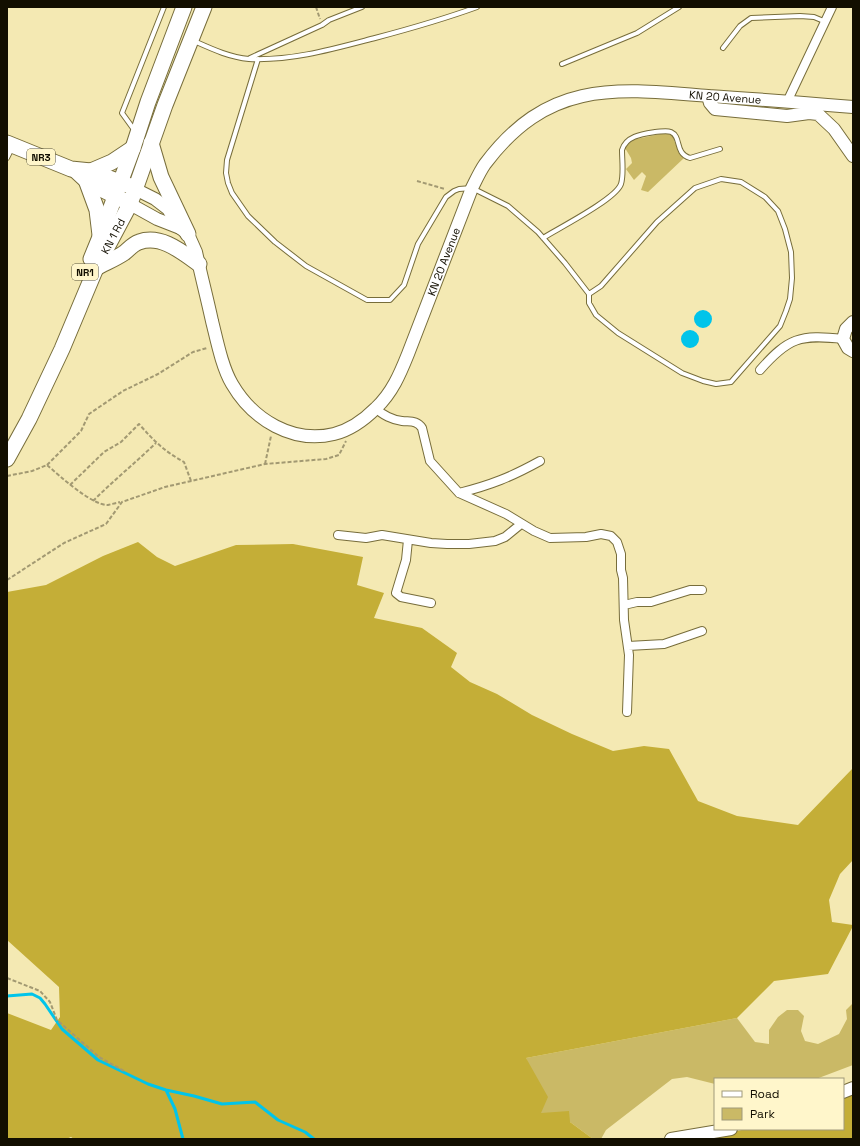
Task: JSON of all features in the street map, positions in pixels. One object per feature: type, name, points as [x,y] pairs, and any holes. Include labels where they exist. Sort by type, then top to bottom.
[{"type":"highway","name":"KN 1 Rd","points":[[7,459],[29,419],[59,356],[96,268],[130,204],[136,189],[183,35],[184,7]]},
{"type":"highway","name":"KN 1 Rd","points":[[7,448],[48,361],[100,237],[148,102],[183,35],[204,7]]},
{"type":"highway","points":[[100,237],[97,210],[84,174],[112,162],[135,142]]},
{"type":"highway","points":[[151,143],[166,189],[177,209],[184,231]]},
{"type":"highway","name":"NR3","points":[[9,149],[84,174],[120,182],[136,189]]},
{"type":"highway","name":"NR3","points":[[84,174],[115,196],[130,204]]},
{"type":"highway","points":[[96,268],[123,253],[138,242],[147,240],[168,244],[199,264]]},
{"type":"main road","name":"KN 20 Avenue","points":[[136,189],[161,203],[173,214],[195,248],[218,345],[232,385],[248,406],[269,424],[287,432],[314,436],[334,434],[350,427],[376,408],[392,388],[401,373],[472,188],[485,165],[511,134],[532,117],[561,102],[582,95],[622,91],[670,92],[853,107]]},
{"type":"main road","points":[[708,96],[714,109],[787,116],[810,112],[818,114],[826,120],[853,156]]},
{"type":"main road","points":[[130,204],[157,220],[184,231]]},
{"type":"main road","points":[[853,322],[846,329],[843,339],[848,348],[853,350]]},
{"type":"main road","points":[[671,1139],[725,1130]]},
{"type":"street","points":[[787,102],[815,41],[826,22],[831,7]]},
{"type":"street","points":[[760,370],[785,346],[798,339],[821,336],[843,339]]},
{"type":"street","points":[[376,408],[387,416],[400,421],[419,424],[422,428],[430,461],[459,492],[506,514],[521,524],[550,538],[586,537],[601,534],[611,536],[617,542],[623,578],[624,620],[629,661],[627,712]]},
{"type":"street","points":[[459,492],[499,482],[540,461]]},
{"type":"street","points":[[338,535],[366,538],[382,535],[408,540],[447,544],[469,544],[495,541],[505,537],[521,524]]},
{"type":"street","points":[[408,540],[406,560],[396,593],[401,597],[431,603]]},
{"type":"street","points":[[624,605],[637,602],[651,602],[685,592],[702,590]]},
{"type":"street","points":[[628,646],[664,644],[702,632]]},
{"type":"lane","points":[[135,142],[122,113],[164,7]]},
{"type":"lane","points":[[248,59],[322,25],[329,20],[362,7]]},
{"type":"lane","points":[[183,35],[230,56],[248,59],[280,59],[338,48],[409,29],[477,7]]},
{"type":"lane","points":[[562,64],[637,33],[679,7]]},
{"type":"lane","points":[[722,48],[740,26],[751,18],[800,16],[814,17],[826,22]]},
{"type":"lane","points":[[258,59],[227,160],[226,173],[232,193],[248,216],[275,242],[306,266],[367,300],[390,300],[404,285],[418,244],[446,198],[454,191],[472,188],[508,206],[521,216],[543,238],[589,294],[589,303],[596,315],[618,333],[682,373],[716,384],[731,382],[780,326],[786,312],[790,298],[792,278],[791,252],[785,229],[778,211],[765,197],[741,182],[721,179],[695,188],[657,222],[601,286],[589,294]]},
{"type":"lane","points":[[543,238],[602,203],[616,192],[621,184],[622,150],[626,141],[633,137],[642,134],[665,131],[672,132],[676,137],[680,151],[686,157],[690,158],[720,149]]},
{"type":"path","points":[[316,7],[322,25]]},
{"type":"path","points":[[417,181],[454,191]]},
{"type":"path","points":[[7,476],[32,471],[47,465],[81,431],[89,414],[123,391],[158,374],[193,352],[218,345]]},
{"type":"path","points":[[70,485],[104,452],[121,442],[139,424],[156,443],[170,454],[184,462],[191,481]]},
{"type":"path","points":[[265,464],[271,436],[269,424]]},
{"type":"path","points":[[47,465],[70,485],[93,501],[107,505],[122,502],[165,487],[265,464],[326,459],[339,455],[345,445],[350,427]]},
{"type":"path","points":[[93,501],[119,475],[156,443]]},
{"type":"path","points":[[7,580],[64,543],[106,524],[122,502]]},
{"type":"path","points":[[7,978],[40,992],[50,1002],[57,1020],[99,1057],[124,1071]]},
{"type":"green space","points":[[665,133],[672,135],[679,153],[684,158],[648,192],[641,190],[646,176],[642,172],[634,180],[626,169],[632,163],[631,158],[625,148],[632,140]]},
{"type":"green space","points":[[853,1003],[853,1065],[819,1078],[714,1078],[714,1084],[687,1077],[672,1079],[606,1130],[601,1139],[593,1139],[570,1122],[541,1113],[526,1058],[737,1018],[755,1042],[769,1044],[769,1030],[778,1017],[787,1010],[798,1010],[804,1016],[801,1031],[805,1041],[818,1044],[839,1034],[847,1019],[846,1010]]},
{"type":"shaded area","points":[[138,542],[157,557],[175,566],[236,545],[293,544],[363,557],[357,585],[384,593],[374,618],[422,628],[457,653],[451,667],[470,682],[497,694],[532,715],[572,734],[613,751],[644,746],[669,749],[698,801],[737,816],[798,825],[853,768],[853,860],[840,874],[829,900],[832,922],[853,926],[828,974],[774,981],[737,1018],[526,1058],[548,1097],[541,1113],[569,1111],[570,1122],[593,1139],[74,1139],[71,1137],[66,1139],[7,1139],[7,1013],[51,1030],[60,1017],[59,987],[7,940],[7,592],[46,585],[103,556]]},
{"type":"shaded area","points":[[853,1090],[853,1139],[701,1139],[742,1130],[844,1130],[844,1094]]},
{"type":"water","points":[[699,310],[707,310],[712,315],[710,326],[707,328],[699,328],[694,323],[694,315]]},
{"type":"water","points":[[686,330],[694,330],[699,335],[697,346],[694,348],[686,348],[681,343],[681,335]]},
{"type":"waterway","points":[[7,996],[32,994],[40,998],[62,1029],[98,1060],[148,1084],[222,1104],[255,1102],[278,1120],[305,1132],[314,1139]]},
{"type":"waterway","points":[[166,1090],[175,1109],[183,1139]]}]
